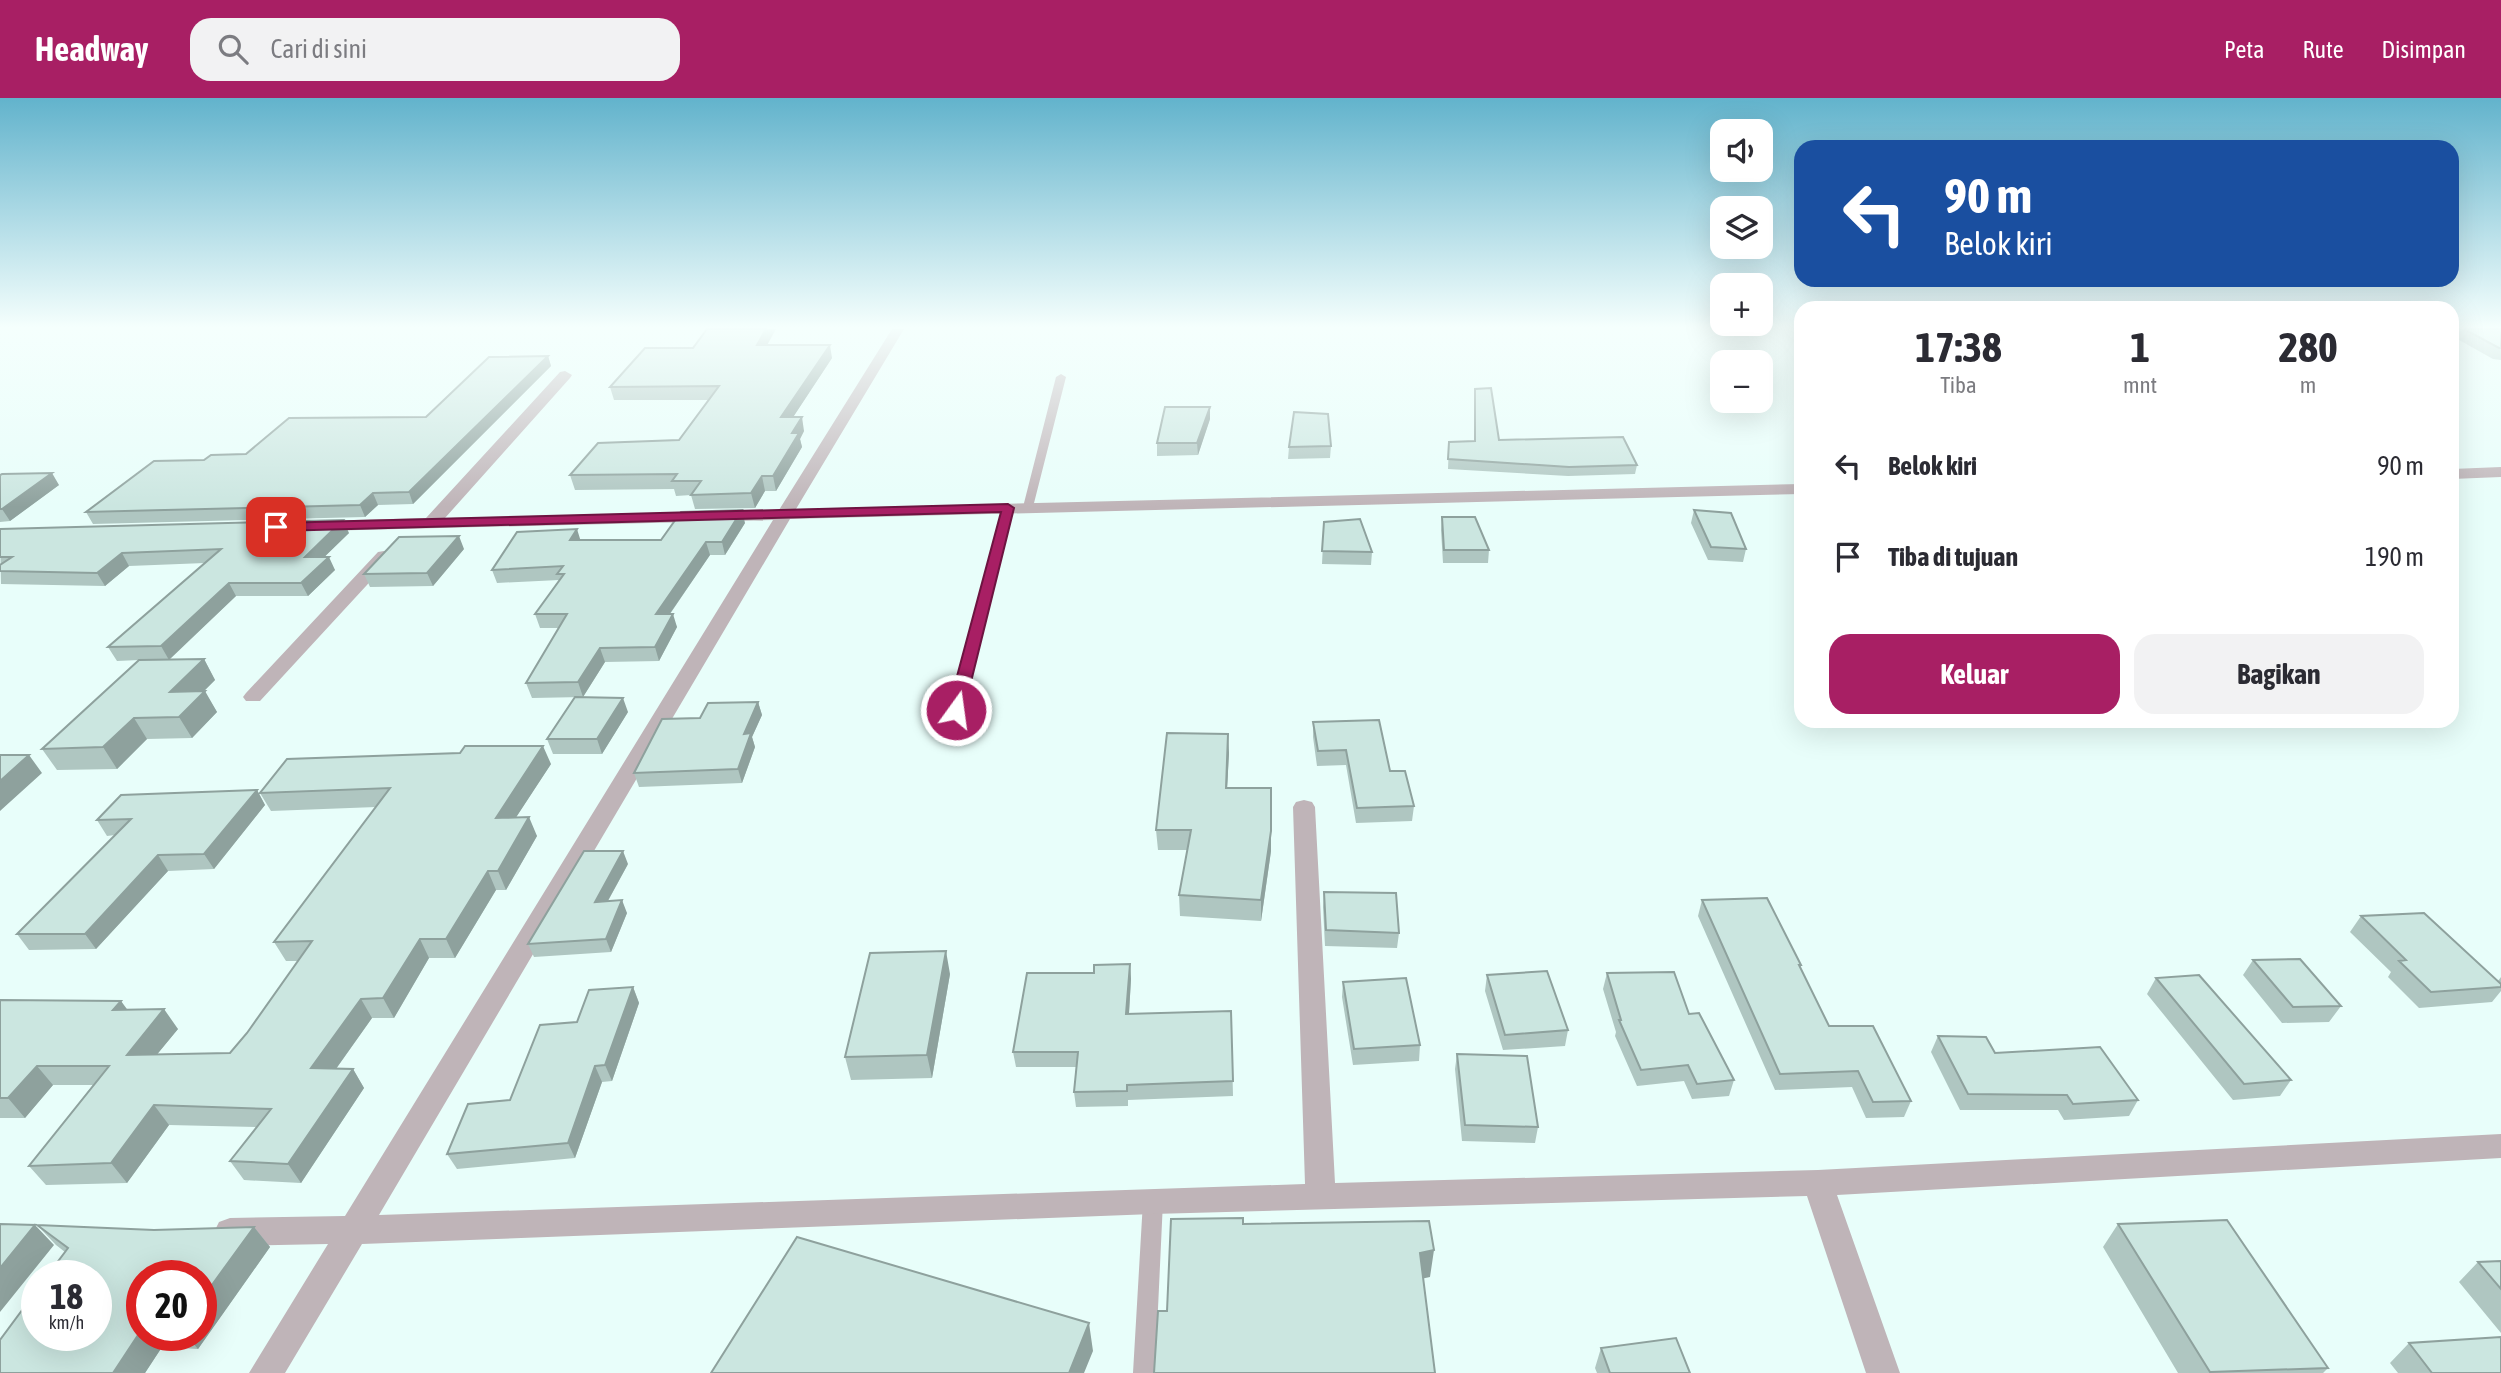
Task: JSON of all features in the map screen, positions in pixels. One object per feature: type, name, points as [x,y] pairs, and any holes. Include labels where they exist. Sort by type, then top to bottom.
[{"type":"street","points":[[253,697],[552,388]]},
{"type":"street","points":[[266,1373],[355,1230],[782,515],[861,388]]},
{"type":"street","points":[[2459,474],[2501,472]]},
{"type":"street","points":[[304,526],[1794,489]]},
{"type":"street","points":[[1304,807],[1321,1196]]},
{"type":"street","points":[[199,1232],[355,1230],[1153,1201],[1818,1183],[2501,1146]]},
{"type":"street","points":[[1818,1183],[1883,1373]]},
{"type":"lane","points":[[1028,507],[1057,388]]},
{"type":"lane","points":[[956,710],[1008,508]]},
{"type":"lane","points":[[1144,1373],[1153,1201]]},
{"type":"building","points":[[456,388],[515,388],[409,492],[373,493],[360,505],[86,512],[154,461],[204,460],[211,455],[246,454],[289,418],[426,417]]},
{"type":"building","points":[[717,388],[800,388],[781,417],[802,417],[792,433],[799,433],[773,476],[762,476],[751,493],[691,495],[701,481],[672,481],[677,474],[570,475],[598,443],[679,440]]},
{"type":"building","points":[[1491,388],[1499,440],[1623,437],[1637,465],[1569,467],[1448,459],[1449,442],[1475,441],[1475,389]]},
{"type":"building","points":[[1165,407],[1210,407],[1197,443],[1157,443]]},
{"type":"building","points":[[1294,412],[1328,414],[1331,446],[1289,447]]},
{"type":"building","points":[[52,473],[2,509],[0,509],[0,475]]},
{"type":"building","points":[[742,510],[722,542],[706,542],[656,614],[673,614],[655,647],[600,648],[578,682],[526,683],[567,614],[535,614],[564,574],[557,574],[563,566],[492,570],[517,532],[577,529],[570,540],[661,540],[681,512]]},
{"type":"building","points":[[1694,510],[1731,513],[1746,549],[1711,547]]},
{"type":"building","points":[[1442,517],[1475,517],[1489,550],[1444,550]]},
{"type":"building","points":[[1360,519],[1372,552],[1322,551],[1324,522]]},
{"type":"building","points":[[343,520],[305,557],[329,557],[301,583],[229,583],[161,646],[108,647],[221,549],[122,553],[97,573],[0,571],[0,565],[12,557],[0,557],[0,529]]},
{"type":"building","points":[[459,536],[427,573],[364,574],[399,537]]},
{"type":"building","points":[[204,659],[170,692],[205,691],[179,717],[134,718],[103,747],[42,749],[139,660]]},
{"type":"building","points":[[575,697],[623,698],[597,739],[547,739]]},
{"type":"building","points":[[758,702],[744,734],[751,733],[738,769],[634,773],[662,719],[700,718],[708,703]]},
{"type":"building","points":[[1379,720],[1390,771],[1405,771],[1414,806],[1357,808],[1346,750],[1318,751],[1313,722]]},
{"type":"building","points":[[1167,733],[1228,734],[1226,788],[1271,788],[1271,831],[1261,900],[1179,895],[1191,830],[1156,830]]},
{"type":"building","points":[[465,746],[543,746],[496,818],[529,817],[498,871],[488,871],[446,939],[420,939],[383,998],[361,999],[311,1068],[353,1069],[288,1164],[230,1161],[271,1109],[154,1105],[111,1163],[29,1166],[109,1066],[37,1066],[8,1098],[0,1098],[0,1000],[121,1001],[113,1010],[164,1009],[127,1055],[230,1053],[312,941],[274,942],[390,788],[260,793],[287,759],[460,753]]},
{"type":"building","points":[[0,755],[29,755],[0,781]]},
{"type":"building","points":[[257,790],[204,854],[158,855],[85,934],[17,934],[131,819],[97,820],[121,795]]},
{"type":"building","points":[[584,851],[623,851],[595,902],[622,900],[606,939],[528,944]]},
{"type":"building","points":[[1324,892],[1396,893],[1399,933],[1326,930]]},
{"type":"building","points":[[1767,898],[1829,1026],[1873,1026],[1911,1101],[1873,1102],[1858,1071],[1780,1074],[1702,900]]},
{"type":"building","points":[[2424,913],[2501,984],[2501,987],[2431,992],[2399,961],[2406,960],[2361,916]]},
{"type":"building","points":[[946,951],[927,1055],[845,1057],[870,953]]},
{"type":"building","points":[[2300,959],[2341,1006],[2293,1007],[2253,960]]},
{"type":"building","points":[[1130,964],[1126,1014],[1231,1011],[1233,1081],[1127,1085],[1127,1091],[1074,1092],[1078,1052],[1013,1052],[1027,973],[1094,973],[1094,965]]},
{"type":"building","points":[[1547,971],[1568,1030],[1505,1035],[1487,975]]},
{"type":"building","points":[[1674,972],[1689,1014],[1699,1013],[1734,1080],[1697,1084],[1688,1065],[1641,1070],[1619,1020],[1607,973]]},
{"type":"building","points":[[2199,975],[2291,1080],[2244,1084],[2156,978]]},
{"type":"building","points":[[1406,978],[1420,1045],[1354,1049],[1343,982]]},
{"type":"building","points":[[633,987],[605,1065],[595,1066],[568,1143],[447,1154],[468,1104],[510,1100],[540,1025],[577,1022],[589,990]]},
{"type":"building","points":[[1938,1036],[1986,1037],[1995,1053],[2100,1047],[2138,1100],[2073,1104],[2067,1095],[1968,1094]]},
{"type":"building","points":[[1457,1054],[1527,1056],[1538,1127],[1465,1125]]},
{"type":"building","points":[[1243,1218],[1243,1224],[1429,1221],[1434,1250],[1420,1253],[1435,1373],[1154,1373],[1158,1311],[1167,1311],[1171,1219]]},
{"type":"building","points":[[2227,1220],[2328,1368],[2210,1372],[2118,1224]]},
{"type":"building","points":[[0,1224],[35,1225],[0,1268]]},
{"type":"building","points":[[37,1225],[154,1230],[254,1227],[217,1278],[217,1260],[126,1260],[128,1351],[113,1373],[0,1373],[0,1340],[21,1312],[21,1351],[112,1351],[112,1260],[59,1260],[68,1248]]},
{"type":"building","points":[[797,1237],[1089,1323],[1069,1373],[711,1373]]},
{"type":"building","points":[[2501,1261],[2501,1289],[2478,1262]]},
{"type":"building","points":[[2501,1337],[2501,1373],[2432,1373],[2409,1343]]},
{"type":"building","points":[[1676,1338],[1690,1373],[1610,1373],[1601,1348]]},
{"type":"route","points":[[276,527],[1008,508],[956,710]]}]
